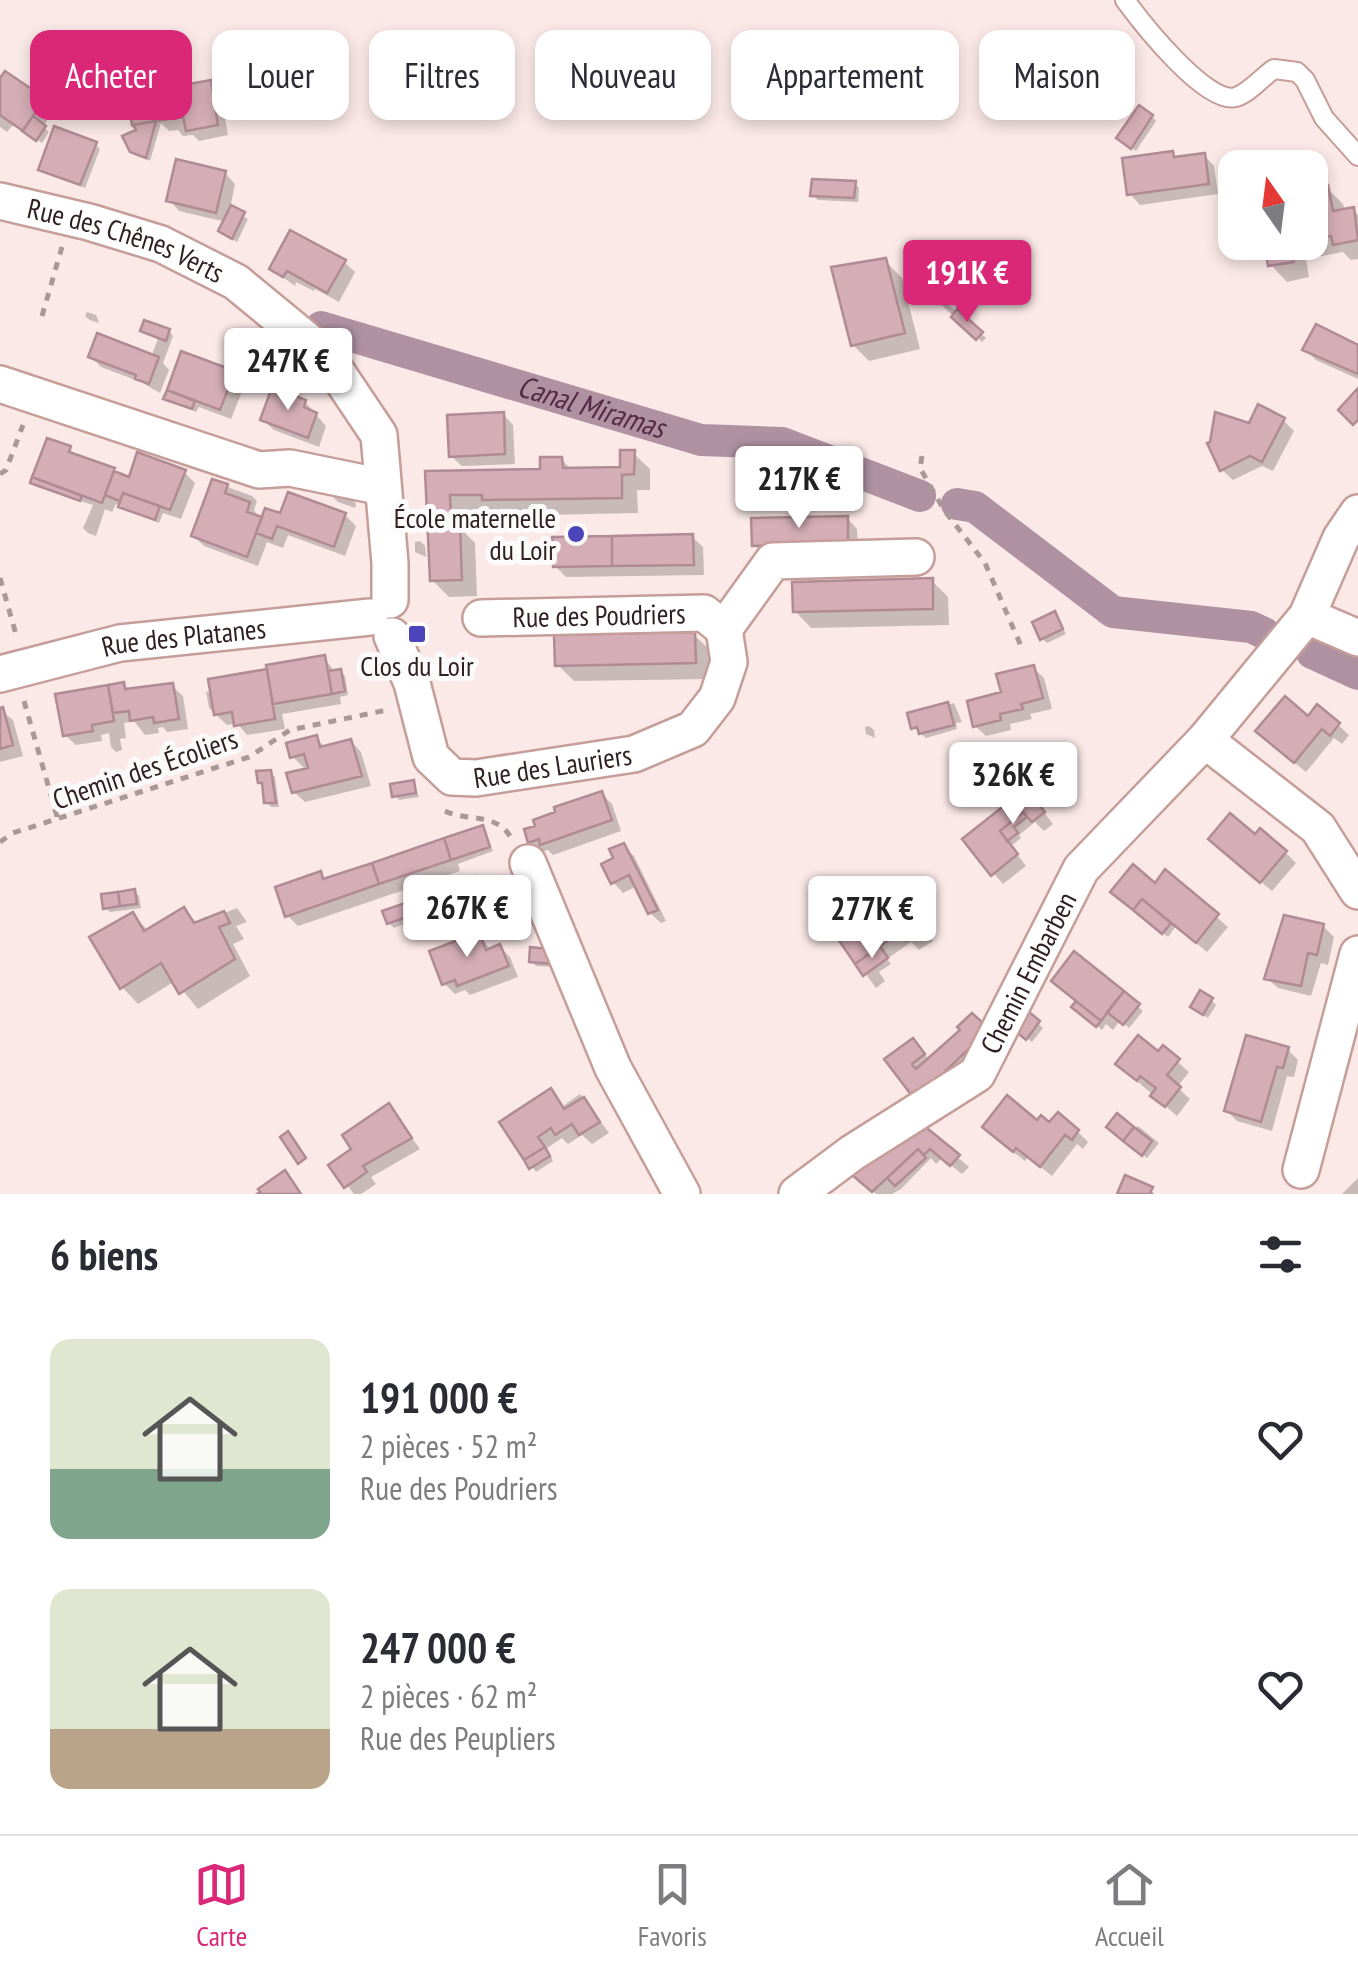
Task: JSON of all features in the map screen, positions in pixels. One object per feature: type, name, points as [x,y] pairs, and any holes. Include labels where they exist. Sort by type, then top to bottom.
[{"type":"street","name":"Rue des Chênes Verts","points":[[0,201],[161,244],[236,282],[326,356],[379,435],[384,618]]},
{"type":"street","points":[[8,386],[259,470],[290,468],[383,487]]},
{"type":"street","name":"Chemin Embarben","points":[[798,1194],[852,1153],[978,1074],[1081,870],[1205,740],[1307,616],[1342,538],[1358,513]]},
{"type":"street","name":"Rue des Poudriers","points":[[481,618],[704,613],[724,629],[773,561],[916,557]]},
{"type":"street","points":[[1307,616],[1358,638]]},
{"type":"street","name":"Rue des Platanes","points":[[12,670],[120,642],[384,618]]},
{"type":"street","name":"Rue des Lauriers","points":[[384,618],[417,704],[431,757],[452,777],[476,778],[634,754],[693,729],[717,698],[729,662],[724,629]]},
{"type":"street","points":[[1205,740],[1318,828],[1358,891]]},
{"type":"street","points":[[528,864],[613,1068],[682,1194]]},
{"type":"street","points":[[1302,1170],[1358,954]]},
{"type":"lane","points":[[1125,0],[1194,78],[1218,95],[1240,96],[1274,69],[1297,72],[1324,118],[1358,156]]},
{"type":"path","points":[[42,316],[71,218]]},
{"type":"path","points":[[0,474],[6,470],[25,420],[8,386]]},
{"type":"path","points":[[922,456],[920,468],[944,510],[985,563],[1021,646]]},
{"type":"path","points":[[0,578],[12,670],[58,820]]},
{"type":"path","name":"Chemin des Écoliers","points":[[0,842],[13,833],[249,757],[290,730],[417,704]]},
{"type":"path","points":[[433,805],[457,816],[484,817],[504,826],[528,864]]},
{"type":"building","points":[[5,71],[30,88],[30,120],[23,131],[0,115],[0,78]]},
{"type":"building","points":[[211,80],[212,120],[217,120],[218,125],[186,131],[184,120],[192,120],[192,83]]},
{"type":"building","points":[[1139,105],[1153,115],[1131,149],[1116,138],[1129,120],[1135,120]]},
{"type":"building","points":[[30,120],[46,126],[36,141],[22,131]]},
{"type":"building","points":[[131,120],[156,120],[156,121],[132,125]]},
{"type":"building","points":[[156,121],[146,158],[130,152],[122,136],[136,130],[133,125]]},
{"type":"building","points":[[54,126],[97,142],[80,185],[38,170]]},
{"type":"building","points":[[1173,151],[1174,157],[1205,153],[1209,184],[1127,195],[1122,158]]},
{"type":"building","points":[[176,159],[226,171],[216,213],[166,201]]},
{"type":"building","points":[[812,179],[856,181],[854,198],[810,196]]},
{"type":"building","points":[[1328,185],[1333,211],[1354,207],[1358,240],[1333,245],[1328,237]]},
{"type":"building","points":[[231,205],[245,212],[232,239],[218,231]]},
{"type":"building","points":[[290,230],[346,260],[327,293],[287,271],[283,277],[269,269]]},
{"type":"building","points":[[886,258],[905,333],[851,346],[831,267]]},
{"type":"building","points":[[1267,260],[1294,260],[1294,262],[1268,266]]},
{"type":"building","points":[[957,309],[983,332],[976,340],[951,317]]},
{"type":"building","points":[[144,320],[170,329],[166,341],[140,331]]},
{"type":"building","points":[[1316,324],[1358,345],[1358,374],[1302,350]]},
{"type":"building","points":[[97,333],[159,357],[149,384],[88,357]]},
{"type":"building","points":[[181,351],[235,371],[220,410],[167,390]]},
{"type":"building","points":[[284,357],[300,370],[295,380],[277,371]]},
{"type":"building","points":[[272,387],[306,400],[304,407],[317,413],[308,438],[260,420]]},
{"type":"building","points":[[1358,388],[1358,420],[1353,425],[1338,410]]},
{"type":"building","points":[[167,390],[195,401],[192,409],[163,399]]},
{"type":"building","points":[[1258,404],[1285,418],[1262,462],[1250,456],[1220,471],[1207,443],[1215,412],[1249,423]]},
{"type":"building","points":[[504,412],[505,454],[449,457],[447,415]]},
{"type":"building","points":[[47,438],[71,446],[69,452],[115,468],[102,503],[32,477]]},
{"type":"building","points":[[620,450],[635,450],[634,474],[622,475],[622,498],[482,500],[482,495],[450,495],[451,524],[460,524],[462,580],[430,581],[425,471],[540,469],[540,457],[562,457],[563,468],[620,467]]},
{"type":"building","points":[[137,452],[186,470],[170,510],[123,493],[120,501],[105,495],[114,471],[129,477]]},
{"type":"building","points":[[32,477],[82,496],[80,501],[30,483]]},
{"type":"building","points":[[212,479],[228,484],[225,493],[250,502],[247,512],[262,517],[247,557],[191,536]]},
{"type":"building","points":[[288,492],[346,513],[334,547],[277,526],[272,539],[256,533],[265,508],[280,513]]},
{"type":"building","points":[[123,493],[160,506],[155,520],[118,507]]},
{"type":"building","points":[[848,516],[848,543],[752,546],[751,518]]},
{"type":"building","points":[[693,534],[694,565],[612,566],[612,536]]},
{"type":"building","points":[[612,536],[612,566],[553,567],[552,537]]},
{"type":"building","points":[[933,578],[933,609],[793,612],[792,582]]},
{"type":"building","points":[[1055,611],[1063,629],[1040,640],[1032,622]]},
{"type":"building","points":[[695,632],[696,663],[555,666],[554,635]]},
{"type":"building","points":[[325,655],[332,694],[273,704],[266,665]]},
{"type":"building","points":[[1034,665],[1043,698],[1021,704],[1023,709],[1000,714],[1001,720],[973,727],[967,701],[1001,692],[996,674]]},
{"type":"building","points":[[267,669],[275,719],[234,726],[232,712],[214,715],[208,679]]},
{"type":"building","points":[[341,669],[345,691],[332,694],[328,671]]},
{"type":"building","points":[[124,682],[125,689],[173,683],[179,719],[154,723],[153,717],[130,721],[129,711],[113,713],[108,685]]},
{"type":"building","points":[[108,685],[114,721],[92,725],[93,731],[63,736],[55,694]]},
{"type":"building","points":[[1285,696],[1308,716],[1317,704],[1340,723],[1330,736],[1322,729],[1294,763],[1255,731]]},
{"type":"building","points":[[948,702],[954,725],[919,734],[917,727],[911,729],[907,713]]},
{"type":"building","points":[[3,707],[13,745],[0,749],[0,708]]},
{"type":"building","points":[[317,735],[320,747],[351,739],[362,776],[292,793],[286,773],[308,768],[304,754],[290,758],[286,743]]},
{"type":"building","points":[[1043,758],[1053,772],[1026,789],[1045,812],[1032,822],[1023,812],[1000,831],[1018,854],[991,876],[962,839],[1025,789],[1017,778]]},
{"type":"building","points":[[271,770],[276,803],[264,803],[256,771]]},
{"type":"building","points":[[414,780],[416,793],[392,797],[390,784]]},
{"type":"building","points":[[602,791],[612,820],[540,845],[539,839],[528,843],[524,829],[535,826],[533,820],[555,812],[554,807]]},
{"type":"building","points":[[1023,812],[1027,817],[1014,827],[1018,833],[1007,841],[1000,831]]},
{"type":"building","points":[[1230,813],[1255,834],[1260,828],[1287,851],[1260,883],[1208,839]]},
{"type":"building","points":[[483,825],[490,847],[451,860],[444,838]]},
{"type":"building","points":[[444,838],[451,860],[379,884],[372,863]]},
{"type":"building","points":[[624,843],[658,910],[648,914],[629,875],[611,884],[601,864],[613,858],[609,849]]},
{"type":"building","points":[[372,863],[379,884],[285,917],[275,887],[321,871],[323,879]]},
{"type":"building","points":[[1133,864],[1155,883],[1165,869],[1219,914],[1196,943],[1142,899],[1133,910],[1110,892]]},
{"type":"building","points":[[476,876],[488,909],[441,927],[439,921],[415,931],[405,903]]},
{"type":"building","points":[[906,879],[934,921],[923,928],[895,887]]},
{"type":"building","points":[[895,887],[924,929],[906,941],[900,932],[855,964],[832,930]]},
{"type":"building","points":[[135,889],[137,904],[120,906],[118,892]]},
{"type":"building","points":[[118,892],[120,906],[103,909],[101,894]]},
{"type":"building","points":[[1142,899],[1171,923],[1162,934],[1133,910]]},
{"type":"building","points":[[405,903],[410,916],[387,924],[382,911]]},
{"type":"building","points":[[184,907],[194,923],[224,911],[230,923],[219,927],[235,959],[179,994],[161,963],[120,989],[89,937],[133,912],[144,931]]},
{"type":"building","points":[[1284,915],[1324,924],[1317,955],[1308,953],[1301,986],[1264,979]]},
{"type":"building","points":[[479,932],[486,950],[500,944],[509,966],[457,986],[455,980],[442,985],[429,951]]},
{"type":"building","points":[[880,946],[888,958],[863,976],[855,964]]},
{"type":"building","points":[[530,947],[548,949],[554,964],[529,962]]},
{"type":"building","points":[[1074,951],[1124,991],[1101,1021],[1051,981]]},
{"type":"building","points":[[1200,990],[1213,998],[1203,1015],[1190,1007]]},
{"type":"building","points":[[1124,991],[1140,1004],[1123,1025],[1107,1012]]},
{"type":"building","points":[[1076,1001],[1101,1021],[1096,1027],[1071,1007]]},
{"type":"building","points":[[1029,1012],[1040,1021],[1026,1040],[1014,1030]]},
{"type":"building","points":[[972,1013],[984,1024],[974,1044],[915,1100],[884,1059],[913,1038],[925,1054],[912,1064],[916,1069],[960,1030],[957,1027]]},
{"type":"building","points":[[1138,1035],[1158,1051],[1163,1045],[1180,1059],[1167,1075],[1181,1087],[1165,1107],[1150,1096],[1156,1088],[1140,1076],[1137,1081],[1115,1064]]},
{"type":"building","points":[[1246,1035],[1289,1047],[1283,1068],[1277,1067],[1261,1122],[1224,1111]]},
{"type":"building","points":[[551,1088],[564,1109],[584,1097],[600,1122],[579,1135],[572,1124],[555,1135],[551,1128],[538,1137],[545,1147],[524,1160],[499,1122]]},
{"type":"building","points":[[1007,1095],[1037,1120],[1041,1115],[1049,1122],[1058,1112],[1079,1130],[1072,1140],[1065,1135],[1040,1167],[982,1127]]},
{"type":"building","points":[[389,1103],[412,1138],[363,1166],[367,1172],[344,1188],[328,1165],[351,1149],[342,1135]]},
{"type":"building","points":[[1117,1113],[1134,1127],[1123,1141],[1106,1127]]},
{"type":"building","points":[[917,1120],[960,1155],[950,1166],[930,1149],[924,1155],[918,1149],[872,1192],[851,1174]]},
{"type":"building","points":[[1134,1127],[1152,1141],[1142,1156],[1123,1141]]},
{"type":"building","points":[[288,1131],[306,1158],[298,1164],[280,1137]]},
{"type":"building","points":[[545,1147],[550,1156],[529,1169],[524,1160]]},
{"type":"building","points":[[918,1149],[926,1158],[895,1186],[887,1178]]},
{"type":"building","points":[[285,1170],[301,1194],[257,1194],[258,1189]]},
{"type":"building","points":[[1125,1175],[1153,1187],[1153,1194],[1117,1194]]},
{"type":"waterway","name":"Canal Miramas","points":[[321,327],[701,440],[782,443],[920,496]]},
{"type":"waterway","name":"Canal Miramas","points":[[957,504],[975,507],[1113,612],[1251,627],[1264,633]]},
{"type":"waterway","name":"Canal Miramas","points":[[1312,653],[1358,674]]},
{"type":"place","name":"École maternelle du Loir","points":[[576,534]]},
{"type":"place","name":"Clos du Loir","points":[[417,634]]}]
